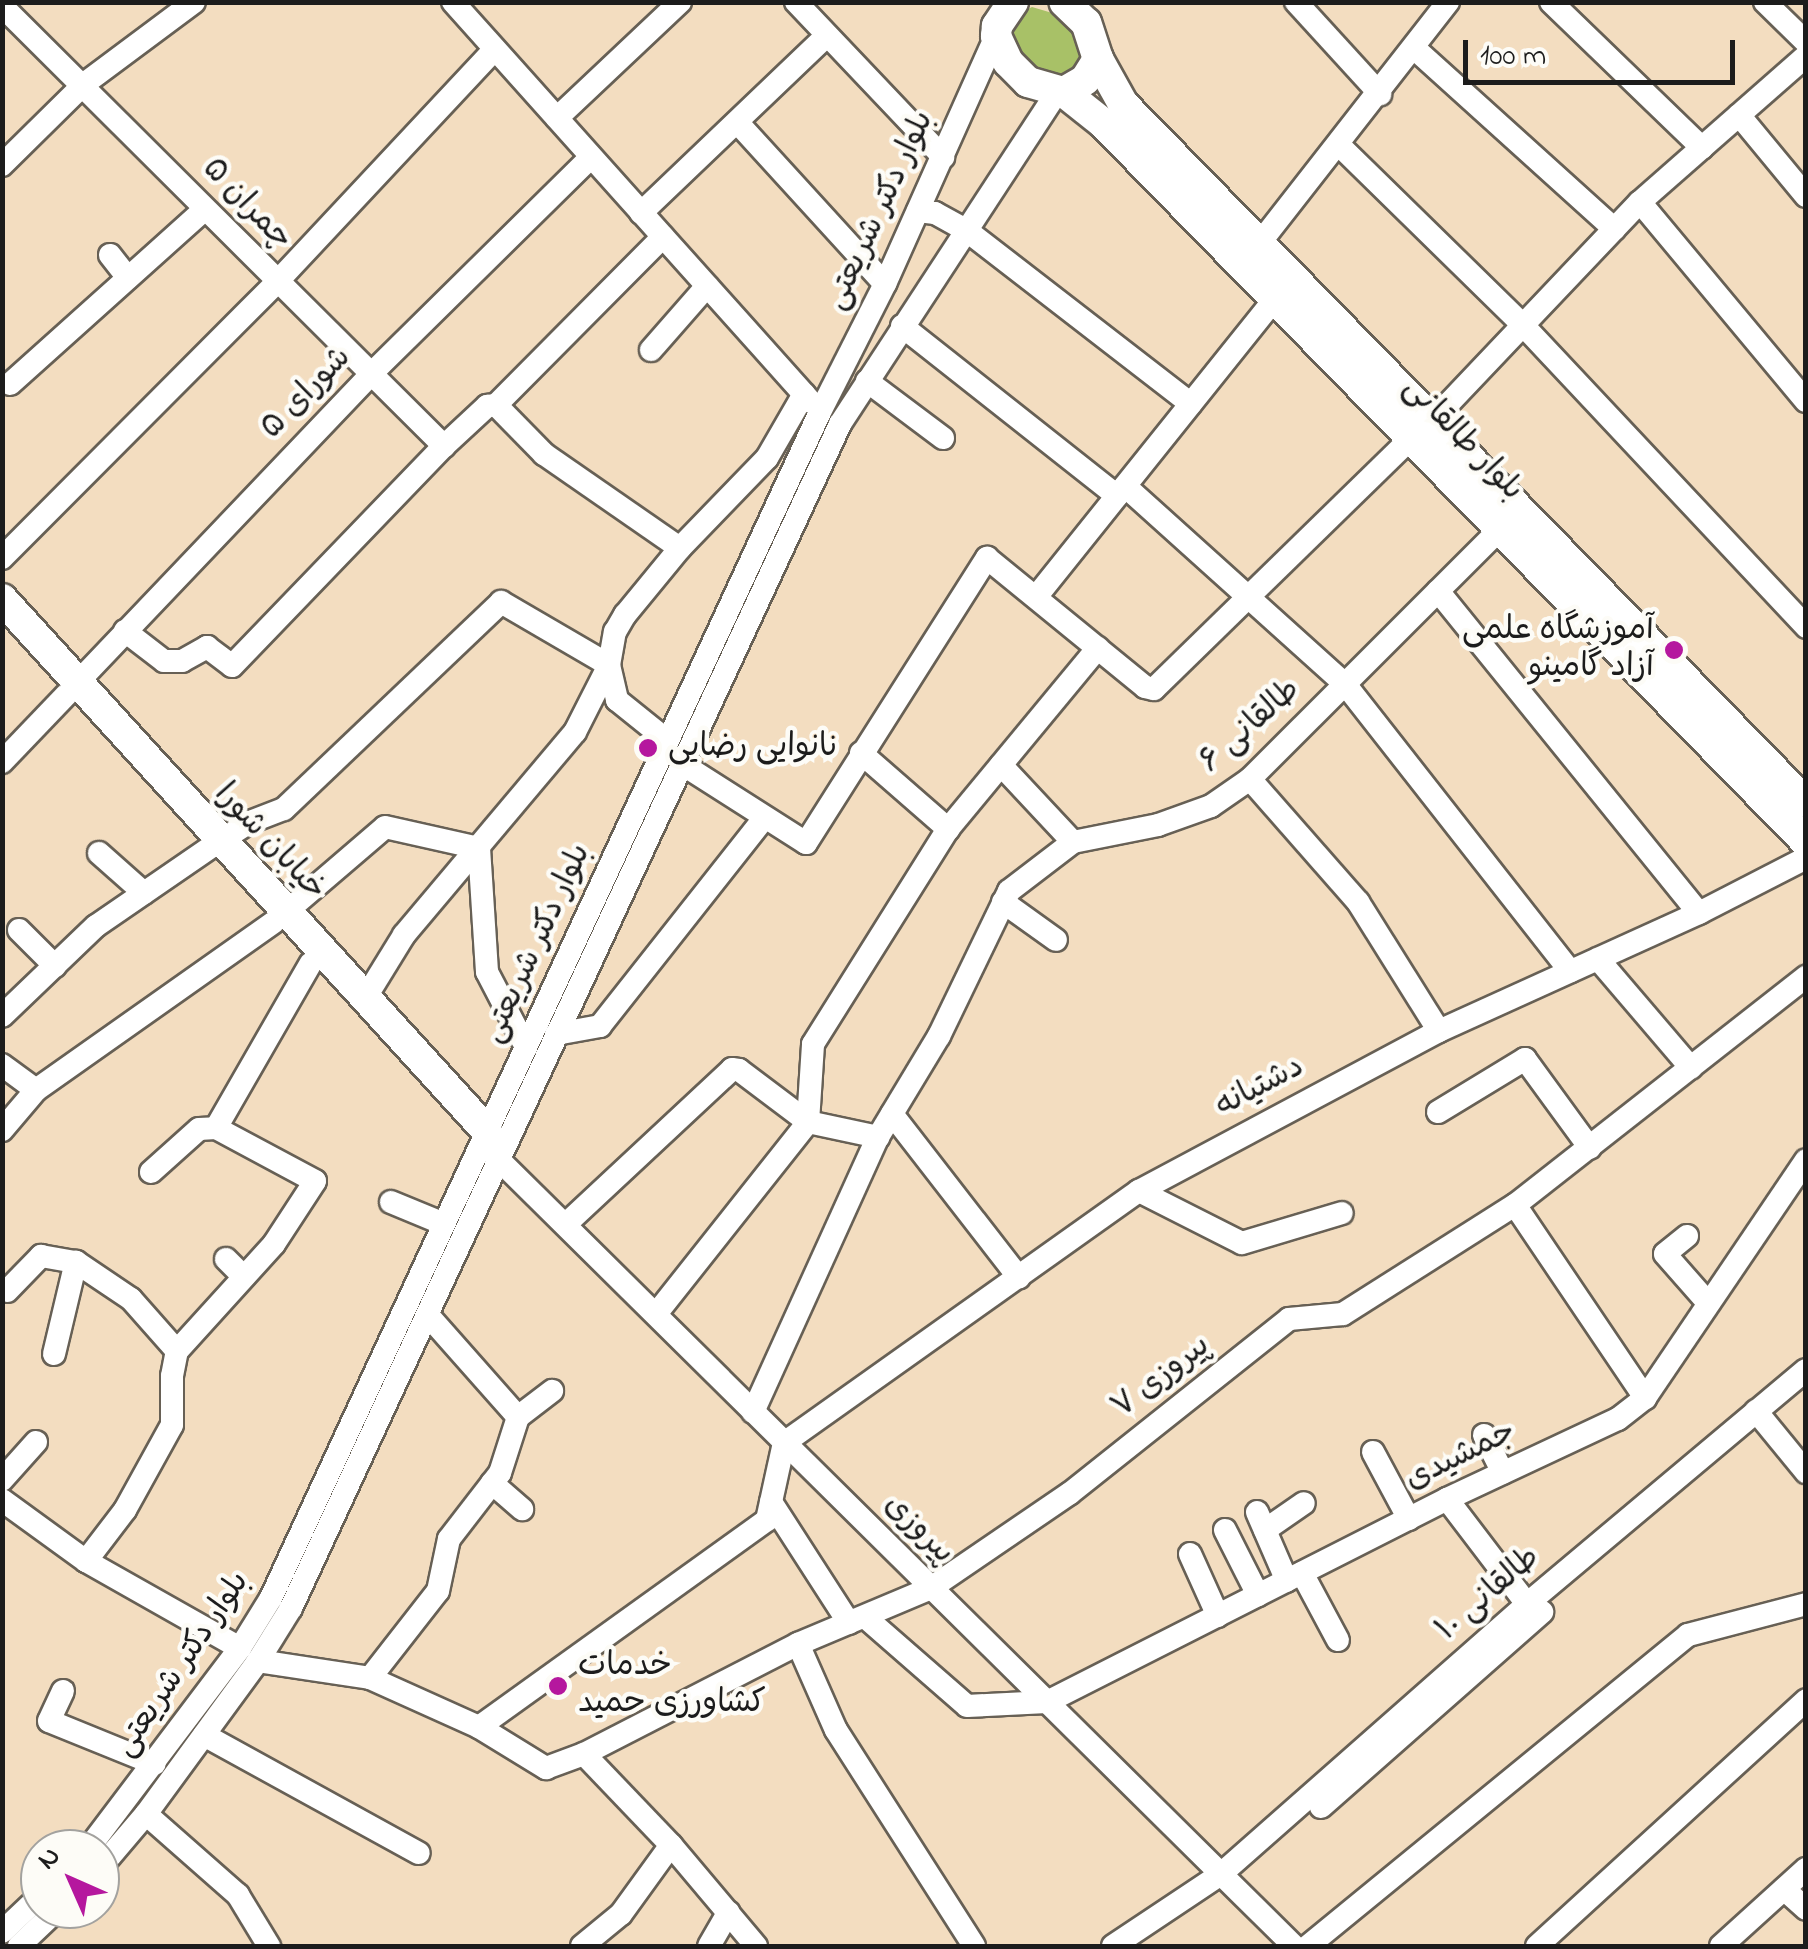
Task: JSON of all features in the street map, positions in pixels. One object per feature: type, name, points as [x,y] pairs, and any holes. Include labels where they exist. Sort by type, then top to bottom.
[{"type":"main road","name":"بلوار طالقانی","points":[[1064,2],[1077,12],[1122,104],[1259,244],[1422,429],[1754,770],[1806,842]]},
{"type":"main road","points":[[1061,92],[1084,80],[1096,48],[1097,2]]},
{"type":"main road","name":"بلوار طالقانی","points":[[997,17],[1017,73],[1043,90],[1061,92],[1103,123],[1275,299],[1422,429],[1500,530],[1754,770],[1806,803]]},
{"type":"main road","name":"خیابان شورا","points":[[2,600],[71,689]]},
{"type":"main road","name":"خیابان شورا","points":[[2,623],[71,689],[279,918],[364,1000],[489,1144]]},
{"type":"main road","name":"خیابان شورا","points":[[279,918],[311,963],[489,1144]]},
{"type":"street","points":[[2,165],[84,84],[194,2]]},
{"type":"street","points":[[486,2],[461,11],[820,412]]},
{"type":"street","points":[[557,118],[680,2]]},
{"type":"street","points":[[796,2],[942,157]]},
{"type":"street","points":[[1296,2],[1380,94]]},
{"type":"street","points":[[1259,244],[1380,94],[1448,2]]},
{"type":"street","points":[[1551,2],[1702,148]]},
{"type":"street","points":[[1765,2],[1806,42]]},
{"type":"street","name":"چمران ۵","points":[[2,6],[205,209],[284,275],[370,376],[444,446]]},
{"type":"street","name":"بلوار دکتر شریعتی","points":[[120,1845],[204,1735],[249,1655],[444,1224],[556,1034],[576,966],[668,742],[820,412],[886,284],[997,17]]},
{"type":"street","points":[[641,213],[828,35]]},
{"type":"street","points":[[1414,48],[1614,229]]},
{"type":"street","points":[[2,558],[284,275],[495,49]]},
{"type":"street","points":[[682,764],[806,843],[987,558],[1150,690],[1422,429],[1640,202],[1806,56]]},
{"type":"street","name":"بلوار دکتر شریعتی","points":[[104,1829],[291,1608],[426,1314],[526,1048],[576,966],[682,764],[840,424],[1061,92]]},
{"type":"street","points":[[1739,116],[1806,196]]},
{"type":"street","points":[[737,122],[886,284]]},
{"type":"street","points":[[1339,145],[1521,323],[1806,627]]},
{"type":"street","name":"شورای ۵","points":[[2,762],[370,376],[591,157]]},
{"type":"street","points":[[1640,202],[1806,401]]},
{"type":"street","points":[[10,384],[205,209]]},
{"type":"street","points":[[918,212],[934,213],[966,230],[1191,404]]},
{"type":"street","points":[[126,631],[164,661],[182,662],[207,647],[232,666],[444,446],[487,406],[496,405],[663,237]]},
{"type":"street","points":[[110,255],[128,278]]},
{"type":"street","points":[[650,350],[706,286]]},
{"type":"street","points":[[1036,597],[1275,299]]},
{"type":"street","points":[[902,326],[1249,593],[1345,684],[1570,971]]},
{"type":"street","points":[[867,381],[943,438]]},
{"type":"street","points":[[364,1000],[404,935],[576,732],[609,665],[616,632],[625,616],[680,548],[767,458],[804,394]]},
{"type":"street","points":[[496,405],[544,454],[680,548]]},
{"type":"street","points":[[767,458],[792,472]]},
{"type":"street","name":"طالقانی ۶","points":[[753,1412],[878,1137],[939,1036],[1009,891],[1073,842],[1158,825],[1211,806],[1250,779],[1500,530]]},
{"type":"street","points":[[1438,591],[1699,912]]},
{"type":"street","points":[[2,1016],[96,926],[214,845],[284,808],[501,602],[609,665],[617,700],[668,742]]},
{"type":"street","points":[[656,1314],[808,1122],[812,1044],[948,829],[1098,648]]},
{"type":"street","points":[[861,753],[948,829]]},
{"type":"street","points":[[1001,765],[1073,842]]},
{"type":"street","points":[[1250,779],[1358,902],[1440,1031]]},
{"type":"street","points":[[556,1034],[600,1026],[764,818]]},
{"type":"street","points":[[2,1130],[36,1090],[279,918],[386,827],[479,848]]},
{"type":"street","points":[[479,848],[487,972],[526,1048]]},
{"type":"street","points":[[98,853],[144,893]]},
{"type":"street","name":"دشتیانه","points":[[784,1443],[1139,1191],[1440,1031],[1699,912],[1806,858]]},
{"type":"street","points":[[1004,902],[1056,940]]},
{"type":"street","points":[[19,930],[55,966]]},
{"type":"street","points":[[1598,958],[1691,1068]]},
{"type":"street","points":[[216,1128],[311,963]]},
{"type":"street","name":"پیروزی ۷","points":[[479,1727],[546,1768],[584,1754],[798,1644],[930,1588],[1068,1494],[1289,1319],[1343,1314],[1515,1206],[1806,977]]},
{"type":"street","points":[[1438,1112],[1525,1059],[1590,1148]]},
{"type":"street","points":[[2,1065],[36,1090]]},
{"type":"street","points":[[566,1224],[732,1070],[740,1070],[808,1122],[878,1137]]},
{"type":"street","points":[[892,1114],[1020,1278]]},
{"type":"street","points":[[86,1561],[125,1510],[172,1425],[172,1376],[177,1351],[274,1244],[315,1181],[216,1128],[199,1130],[151,1172]]},
{"type":"street","name":"پیروزی","points":[[489,1144],[784,1443],[1294,1946]]},
{"type":"street","name":"جمشیدی","points":[[1048,1702],[1409,1518],[1618,1419],[1645,1398],[1806,1160]]},
{"type":"street","points":[[1139,1191],[1242,1243],[1342,1213]]},
{"type":"street","points":[[390,1202],[444,1224]]},
{"type":"street","points":[[1515,1206],[1645,1398]]},
{"type":"street","points":[[1687,1236],[1664,1254],[1708,1303]]},
{"type":"street","points":[[7,1292],[41,1256],[76,1262],[131,1299],[177,1351]]},
{"type":"street","points":[[226,1259],[244,1277]]},
{"type":"street","points":[[54,1354],[76,1262]]},
{"type":"street","points":[[426,1314],[518,1417]]},
{"type":"street","name":"طالقانی ۱۰","points":[[1113,1946],[1227,1880],[1806,1370]]},
{"type":"street","points":[[370,1678],[438,1591],[449,1539],[500,1472],[518,1417],[552,1391]]},
{"type":"street","points":[[1756,1411],[1806,1472]]},
{"type":"street","points":[[1484,1435],[1503,1473]]},
{"type":"street","points":[[2,1480],[36,1442]]},
{"type":"street","points":[[7,1512],[249,1655],[370,1678],[479,1727],[767,1520],[784,1443]]},
{"type":"street","points":[[1374,1452],[1409,1518]]},
{"type":"street","points":[[492,1482],[522,1509]]},
{"type":"street","points":[[1447,1500],[1534,1608]]},
{"type":"street","points":[[771,1502],[857,1620],[967,1706],[1048,1702]]},
{"type":"street","points":[[1304,1503],[1261,1521],[1338,1640]]},
{"type":"street","points":[[1225,1530],[1258,1595]]},
{"type":"street","points":[[1190,1554],[1218,1616]]},
{"type":"street","points":[[1308,1946],[1688,1635],[1806,1604]]},
{"type":"street","points":[[798,1644],[836,1730],[974,1946]]},
{"type":"street","points":[[63,1691],[49,1722],[155,1764]]},
{"type":"street","points":[[1538,1946],[1806,1700]]},
{"type":"street","points":[[204,1735],[419,1853]]},
{"type":"street","points":[[584,1754],[671,1846],[756,1946]]},
{"type":"street","points":[[146,1814],[238,1895],[269,1946]]},
{"type":"street","points":[[582,1946],[621,1914],[671,1846]]},
{"type":"street","points":[[1722,1946],[1806,1868]]},
{"type":"street","points":[[1784,1889],[1806,1909]]},
{"type":"street","points":[[709,1946],[728,1912]]},
{"type":"green space","points":[[1032,7],[1059,15],[1075,31],[1083,57],[1076,71],[1062,79],[1047,76],[1027,63],[1013,43],[1011,28],[1018,14]]},
{"type":"place","name":"آموزشگاه علمی آزاد گامینو","points":[[1674,650]]},
{"type":"place","name":"نانوایی رضایی","points":[[648,748]]},
{"type":"place","name":"خدمات کشاورزی حمید","points":[[558,1686]]}]
